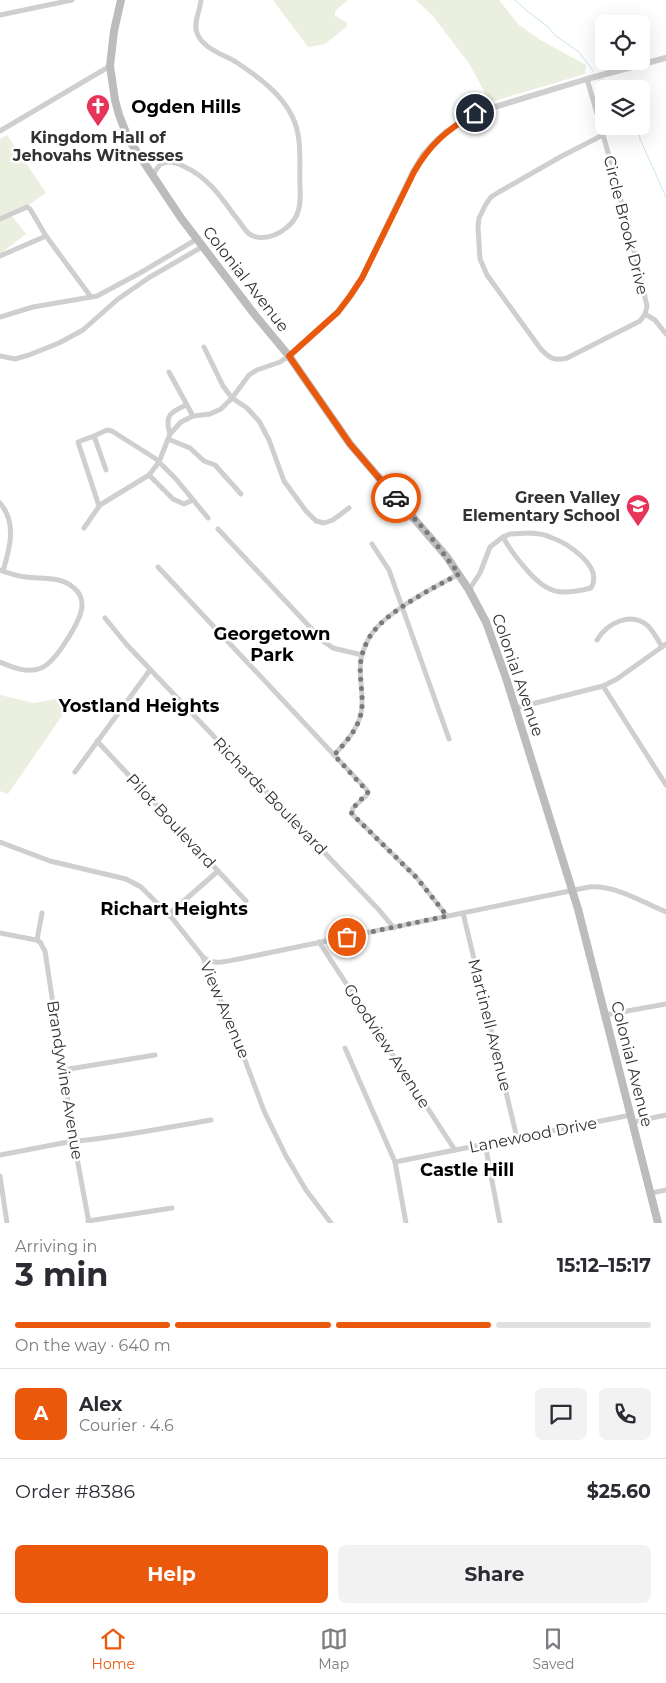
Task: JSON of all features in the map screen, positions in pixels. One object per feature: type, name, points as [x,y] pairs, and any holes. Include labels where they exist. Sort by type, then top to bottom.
[{"type":"main road","name":"Colonial Avenue","points":[[120,0],[110,66],[118,115],[129,140],[202,246],[289,356],[350,444],[430,536],[459,574],[494,641],[572,891],[658,1223]]},
{"type":"street","points":[[0,15],[72,0]]},
{"type":"street","points":[[152,176],[160,164],[167,162],[179,163],[191,169],[207,181],[248,233],[259,237],[270,237],[282,232],[289,226],[300,208],[298,136],[292,115],[284,102],[250,72],[206,45],[200,39],[196,32],[196,20],[201,0]]},
{"type":"street","points":[[84,528],[99,506],[150,475],[159,462],[169,437],[181,422],[193,416],[216,412],[226,405],[252,372],[280,362],[289,356],[338,312],[362,278],[423,155],[446,132],[481,110],[666,58]]},
{"type":"street","points":[[0,131],[110,66]]},
{"type":"street","name":"Circle Brook Drive","points":[[587,79],[603,136],[630,234],[647,306],[645,314],[640,321],[567,358],[554,359],[546,355],[487,275],[480,259],[478,227],[482,210],[491,197],[562,156],[603,136]]},
{"type":"street","points":[[0,219],[27,207],[91,297]]},
{"type":"street","points":[[0,256],[46,236]]},
{"type":"street","points":[[0,317],[33,307],[91,297],[110,290],[197,238]]},
{"type":"street","points":[[0,356],[15,359],[29,355],[59,343],[83,330],[118,299],[150,277],[202,246]]},
{"type":"street","name":"Circle Brook Drive","points":[[645,314],[655,320],[666,334]]},
{"type":"street","points":[[204,347],[223,386],[232,398],[247,408],[259,420],[269,440],[284,481],[297,500],[316,521],[327,523],[349,508]]},
{"type":"street","points":[[169,372],[193,416]]},
{"type":"street","points":[[169,437],[167,422],[169,416],[174,410],[186,405]]},
{"type":"street","points":[[99,506],[78,442],[107,430],[112,430],[159,462],[176,479],[208,518]]},
{"type":"street","points":[[94,436],[106,470]]},
{"type":"street","points":[[169,437],[190,448],[204,461],[215,465],[241,494]]},
{"type":"street","points":[[150,475],[173,499],[184,504],[193,500]]},
{"type":"street","points":[[0,503],[8,514],[11,526],[9,549],[2,571],[26,577],[63,581],[74,588],[81,597],[82,607],[60,649],[50,662],[36,670],[13,668],[0,662]]},
{"type":"street","points":[[218,529],[323,641],[334,648],[362,655]]},
{"type":"street","points":[[469,590],[480,573],[490,547],[503,536],[510,534],[530,533],[548,536],[564,542],[586,560],[593,573],[594,583],[591,588],[561,592],[542,586],[518,560],[503,536]]},
{"type":"street","points":[[372,544],[388,570],[449,739]]},
{"type":"street","points":[[158,567],[368,792],[353,808],[352,814],[417,878],[447,916]]},
{"type":"street","points":[[334,755],[352,734],[360,715],[362,706],[359,672],[362,655],[374,630],[402,608],[459,574]]},
{"type":"street","name":"Richards Boulevard","points":[[105,618],[150,670],[394,928]]},
{"type":"street","points":[[516,708],[603,686],[617,679],[664,645],[648,627],[634,619],[621,620],[610,626],[596,640]]},
{"type":"street","points":[[75,772],[150,670]]},
{"type":"street","points":[[603,686],[666,785]]},
{"type":"street","name":"Pilot Boulevard","points":[[97,741],[246,901]]},
{"type":"street","name":"View Avenue","points":[[0,842],[50,860],[126,879],[140,887],[169,914],[203,957],[242,1052],[264,1112],[306,1190],[331,1223]]},
{"type":"street","points":[[169,914],[218,871]]},
{"type":"street","points":[[203,957],[208,961],[219,963],[589,887],[614,889],[666,912]]},
{"type":"street","points":[[0,933],[37,940],[42,913]]},
{"type":"street","name":"Martinell Avenue","points":[[463,913],[517,1138]]},
{"type":"street","name":"Brandywine Avenue","points":[[37,940],[45,951],[74,1142],[89,1222]]},
{"type":"street","name":"Goodview Avenue","points":[[319,942],[455,1150]]},
{"type":"street","points":[[605,1015],[666,1004]]},
{"type":"street","points":[[345,1048],[395,1162],[406,1223]]},
{"type":"street","points":[[63,1070],[155,1055]]},
{"type":"street","name":"Lanewood Drive","points":[[395,1162],[517,1138],[632,1119],[666,1116]]},
{"type":"street","points":[[0,1155],[211,1120]]},
{"type":"street","points":[[484,1144],[500,1223]]},
{"type":"street","points":[[0,1176],[7,1223]]},
{"type":"street","points":[[651,1193],[666,1190]]},
{"type":"street","points":[[89,1222],[172,1208]]},
{"type":"shaded area","points":[[273,0],[348,0],[335,11],[335,16],[346,22],[347,26],[325,44],[308,47]]},
{"type":"shaded area","points":[[416,0],[499,0],[519,25],[542,41],[586,65],[585,74],[494,101],[487,97],[470,65],[433,16]]},
{"type":"shaded area","points":[[7,135],[46,193],[12,216],[26,234],[0,254],[0,139]]},
{"type":"shaded area","points":[[0,695],[34,703],[56,699],[68,707],[8,794],[0,791]]},
{"type":"waterway","points":[[515,0],[547,26],[556,36],[579,52],[594,72]]},
{"type":"waterway","points":[[639,135],[666,197]]},
{"type":"way so far","points":[[347,937],[447,916],[417,878],[352,814],[353,808],[368,792],[334,755],[344,745],[358,722],[362,706],[360,663],[365,647],[374,630],[396,612],[459,574],[430,536],[396,498]]},
{"type":"place","name":"Kingdom Hall of Jehovahs Witnesses","points":[[98,127]]},
{"type":"place","name":"Green Valley Elementary School","points":[[638,527]]},
{"type":"district","name":"Ogden Hills","points":[[186,107]]},
{"type":"district","name":"Georgetown Park","points":[[272,644]]},
{"type":"district","name":"Yostland Heights","points":[[139,706]]},
{"type":"district","name":"Richart Heights","points":[[174,909]]},
{"type":"district","name":"Castle Hill","points":[[467,1170]]},
{"type":"route","points":[[396,498],[350,444],[289,356],[338,312],[350,296],[362,278],[423,155],[446,132],[475,113]]}]
